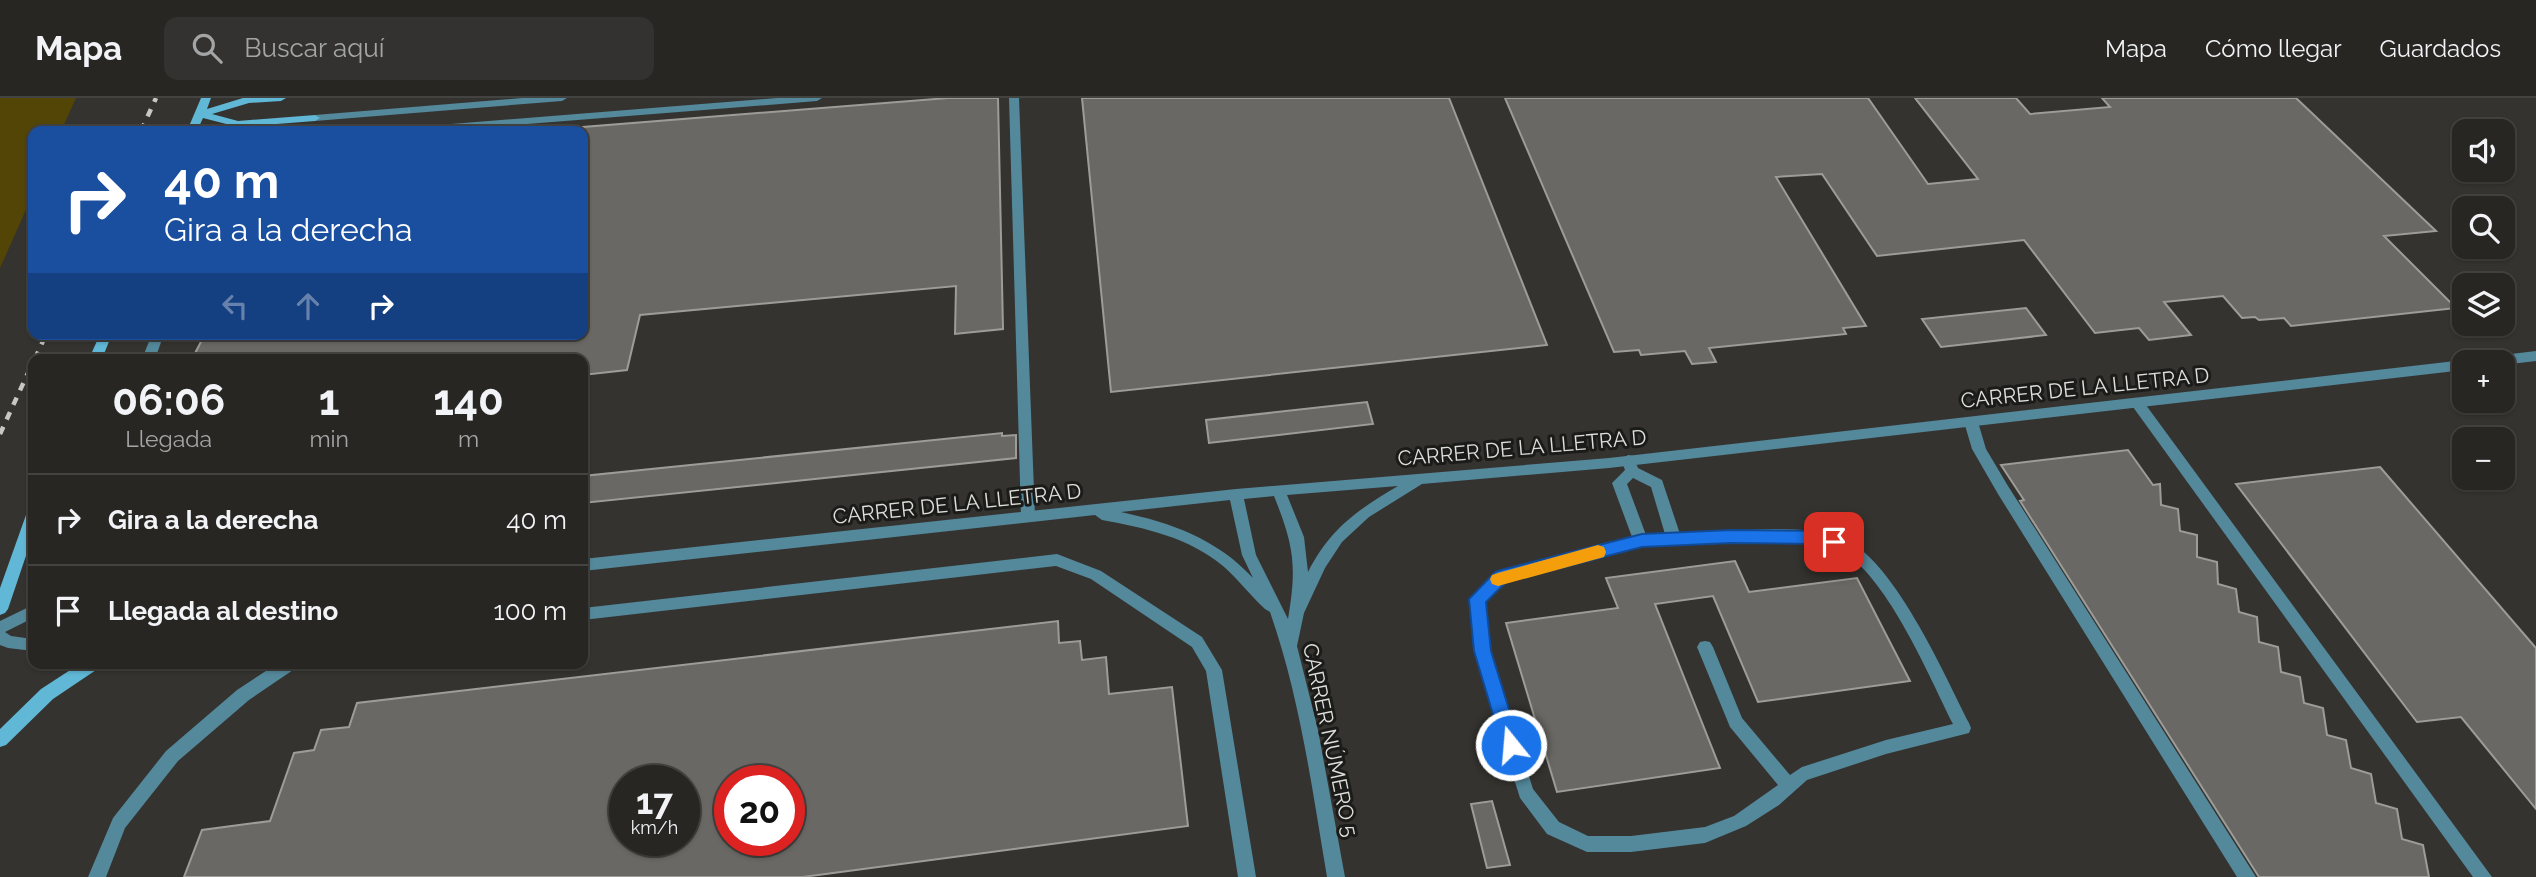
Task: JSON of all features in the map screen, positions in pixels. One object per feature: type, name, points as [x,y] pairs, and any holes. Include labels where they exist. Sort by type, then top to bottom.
[{"type":"main road","points":[[194,126],[206,98]]},
{"type":"main road","points":[[199,114],[248,100],[281,98]]},
{"type":"main road","points":[[199,114],[238,124],[315,118]]},
{"type":"main road","points":[[293,126],[315,118]]},
{"type":"main road","points":[[0,609],[28,529]]},
{"type":"main road","points":[[0,740],[47,694],[85,669]]},
{"type":"street","points":[[315,118],[562,98]]},
{"type":"street","points":[[465,126],[817,98]]},
{"type":"street","points":[[1014,98],[1028,517]]},
{"type":"street","points":[[2515,359],[2536,356]]},
{"type":"street","name":"CARRER DE LA LLETRA D","points":[[588,564],[1278,490],[1421,478],[1630,466],[1970,422],[2452,366]]},
{"type":"street","points":[[2138,404],[2483,877]]},
{"type":"street","points":[[1970,422],[1979,449],[2003,491],[2247,877]]},
{"type":"street","points":[[1642,541],[1619,483],[1630,466],[1657,484],[1674,539]]},
{"type":"street","points":[[1298,610],[1320,562],[1338,537],[1363,514],[1421,478]]},
{"type":"street","points":[[1278,490],[1292,522],[1300,552],[1298,610],[1290,647]]},
{"type":"street","name":"CARRER NÚMERO 5","points":[[1236,494],[1249,555],[1278,612],[1290,647],[1310,730],[1336,877]]},
{"type":"street","name":"CARRER NÚMERO 5","points":[[1087,511],[1153,524],[1195,541],[1227,561],[1278,612]]},
{"type":"street","points":[[1820,538],[1848,547],[1877,575],[1926,656],[1963,728],[1886,747],[1802,775],[1773,800],[1740,821],[1705,835],[1631,844],[1587,844],[1553,828],[1526,793],[1482,651],[1477,599],[1501,577],[1642,541],[1820,538]]},
{"type":"street","points":[[588,613],[1057,560],[1096,575],[1197,642],[1214,670],[1247,877]]},
{"type":"street","points":[[0,628],[28,614]]},
{"type":"street","points":[[0,637],[8,642],[28,644]]},
{"type":"street","points":[[1705,647],[1736,722],[1789,786]]},
{"type":"street","points":[[97,877],[119,823],[172,757],[243,695],[282,669]]},
{"type":"shaded area","points":[[0,98],[76,98],[63,126],[28,126],[28,205],[0,268]]},
{"type":"building","points":[[948,98],[998,98],[1003,329],[955,334],[956,286],[640,315],[627,370],[588,374],[588,354],[195,354],[202,340],[588,340],[588,127]]},
{"type":"building","points":[[1082,98],[1449,98],[1547,345],[1111,392]]},
{"type":"building","points":[[1505,98],[1868,98],[1928,184],[1978,179],[1915,98],[2016,98],[2030,114],[2110,107],[2102,98],[2296,98],[2436,231],[2384,236],[2452,304],[2452,308],[2291,326],[2284,318],[2242,318],[2223,296],[2164,302],[2191,335],[2149,340],[2139,328],[2095,333],[2024,240],[1877,256],[1822,174],[1776,177],[1866,326],[1843,328],[1846,334],[1709,348],[1716,362],[1692,364],[1685,351],[1641,355],[1639,350],[1614,352]]},
{"type":"building","points":[[2026,308],[2046,335],[1941,347],[1922,319]]},
{"type":"building","points":[[1367,402],[1373,424],[1209,443],[1206,420]]},
{"type":"building","points":[[1002,433],[1002,436],[1016,435],[1016,458],[588,502],[588,475]]},
{"type":"building","points":[[2128,450],[2153,485],[2160,484],[2161,505],[2178,509],[2180,531],[2197,535],[2197,557],[2217,562],[2218,584],[2236,589],[2239,612],[2257,617],[2259,642],[2278,647],[2281,672],[2300,677],[2304,703],[2323,708],[2327,735],[2346,740],[2351,768],[2371,774],[2376,803],[2397,809],[2402,839],[2423,845],[2429,877],[2259,877],[2020,501],[2024,500],[2001,465]]},
{"type":"building","points":[[2380,467],[2536,648],[2536,809],[2461,717],[2417,722],[2236,484]]},
{"type":"building","points":[[1735,561],[1749,592],[1857,578],[1910,681],[1758,702],[1713,596],[1655,604],[1720,768],[1557,792],[1506,623],[1618,608],[1606,578]]},
{"type":"building","points":[[1058,621],[1059,643],[1080,641],[1082,660],[1106,657],[1109,694],[1172,687],[1188,826],[803,877],[184,877],[202,830],[270,821],[294,753],[314,750],[321,730],[349,727],[357,703]]},
{"type":"building","points":[[1492,801],[1510,865],[1487,868],[1471,804]]},
{"type":"railway","points":[[143,126],[156,98]]},
{"type":"railway","points":[[37,354],[43,340]]},
{"type":"railway","points":[[0,434],[28,373]]},
{"type":"slow traffic","points":[[1498,579],[1598,552]]},
{"type":"route","points":[[1511,745],[1482,651],[1477,599],[1501,577],[1642,541],[1731,537],[1820,538],[1834,542]]}]
